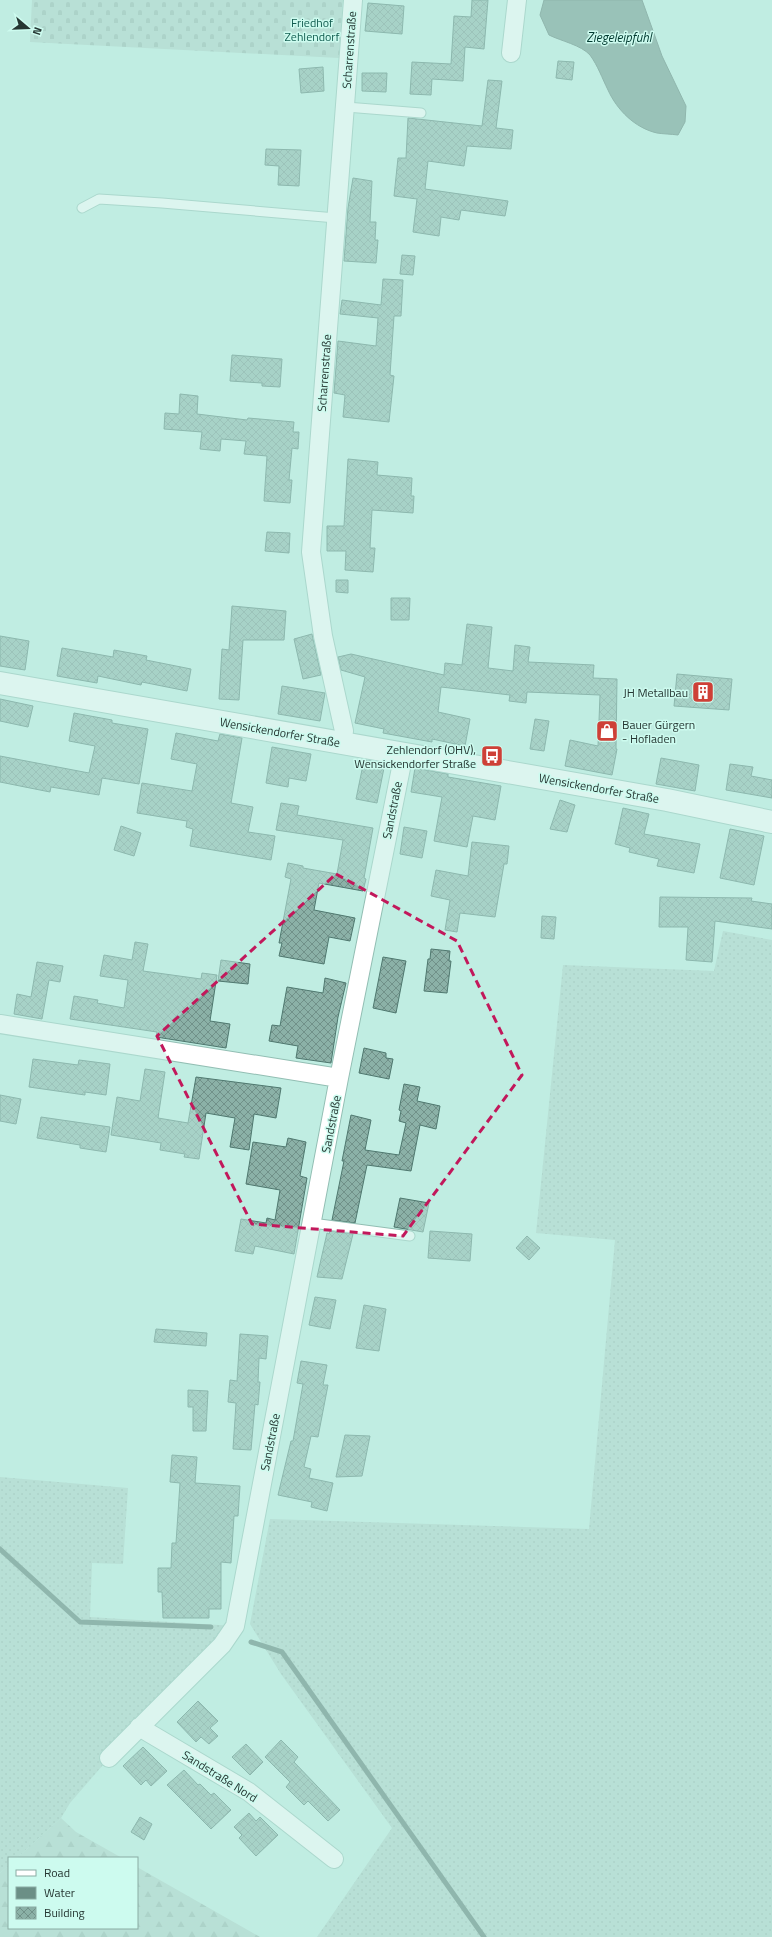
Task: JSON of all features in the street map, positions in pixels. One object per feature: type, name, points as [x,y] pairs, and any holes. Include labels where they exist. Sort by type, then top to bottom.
[{"type":"main road","name":"Wensickendorfer Straße","points":[[0,683],[668,800],[772,822]]},
{"type":"street","name":"Scharrenstraße","points":[[342,742],[344,731],[323,636],[312,552],[336,218],[346,107],[352,0]]},
{"type":"street","points":[[511,53],[517,0]]},
{"type":"street","name":"Sandstraße","points":[[109,1758],[222,1645],[235,1626],[339,1078],[404,753]]},
{"type":"street","name":"Sandstraße","points":[[0,1024],[339,1078]]},
{"type":"street","name":"Sandstraße Nord","points":[[139,1728],[249,1792],[334,1859]]},
{"type":"lane","points":[[346,107],[421,113]]},
{"type":"lane","points":[[82,208],[99,199],[336,218]]},
{"type":"lane","points":[[312,1223],[410,1236]]},
{"type":"highlighted area","points":[[336,874],[457,941],[522,1075],[403,1236],[252,1224],[157,1036]]},
{"type":"green space","name":"Friedhof Zehlendorf","points":[[32,0],[343,0],[339,58],[30,42]]},
{"type":"green space","points":[[723,931],[772,940],[772,1937],[317,1937],[392,1828],[281,1674],[250,1624],[270,1519],[589,1529],[615,1240],[536,1233],[563,965],[714,971]]},
{"type":"green space","points":[[0,1477],[128,1488],[123,1564],[92,1563],[90,1617],[235,1626],[109,1758],[70,1803],[61,1818],[18,1857],[8,1857],[8,1866],[0,1873]]},
{"type":"green space","points":[[61,1818],[76,1832],[120,1857],[18,1857]]},
{"type":"green space","points":[[8,1866],[8,1929],[138,1929],[138,1868],[260,1937],[0,1937],[0,1873]]},
{"type":"water","name":"Ziegeleipfuhl","points":[[544,0],[642,0],[662,56],[686,106],[685,122],[678,135],[649,131],[634,122],[622,111],[612,97],[590,55],[581,48],[549,35],[540,15]]},
{"type":"building","points":[[472,0],[488,0],[484,49],[465,47],[463,81],[432,79],[431,95],[410,94],[412,62],[451,64],[454,16],[471,17]]},
{"type":"building","points":[[368,3],[404,6],[402,34],[365,31]]},
{"type":"building","points":[[558,61],[574,62],[572,80],[556,78]]},
{"type":"building","points":[[323,67],[324,91],[301,93],[299,69]]},
{"type":"building","points":[[362,73],[387,73],[386,92],[362,91]]},
{"type":"building","points":[[488,80],[502,81],[496,128],[513,130],[511,149],[467,146],[464,166],[428,161],[425,189],[508,201],[505,216],[461,210],[459,220],[441,217],[439,236],[413,232],[417,199],[394,196],[398,158],[406,158],[408,118],[482,126]]},
{"type":"building","points":[[266,149],[301,150],[299,186],[278,185],[279,166],[265,165]]},
{"type":"building","points":[[353,178],[372,181],[370,222],[376,222],[375,240],[378,240],[376,263],[344,261],[348,208]]},
{"type":"building","points":[[402,255],[415,256],[413,275],[400,274]]},
{"type":"building","points":[[383,279],[403,280],[401,316],[394,316],[390,375],[394,376],[389,422],[343,417],[345,395],[334,393],[338,341],[376,346],[378,318],[340,314],[342,300],[381,305]]},
{"type":"building","points":[[232,355],[282,359],[280,387],[262,386],[262,383],[230,381]]},
{"type":"building","points":[[180,394],[198,396],[197,414],[247,420],[248,418],[294,422],[293,432],[299,432],[298,449],[292,448],[289,480],[292,480],[290,503],[264,501],[267,456],[244,454],[246,441],[221,439],[220,451],[200,449],[202,432],[164,429],[165,413],[179,414]]},
{"type":"building","points":[[348,459],[378,462],[377,475],[412,478],[411,496],[414,496],[413,513],[372,510],[370,548],[375,548],[373,572],[345,570],[346,551],[327,551],[327,526],[344,526]]},
{"type":"building","points":[[267,532],[290,533],[289,553],[265,551]]},
{"type":"building","points":[[336,580],[348,580],[348,593],[336,592]]},
{"type":"building","points":[[391,598],[410,598],[409,620],[391,620]]},
{"type":"building","points":[[232,606],[286,611],[284,640],[243,640],[239,700],[219,699],[222,649],[229,650]]},
{"type":"building","points":[[467,624],[492,627],[488,668],[513,671],[515,645],[530,647],[528,662],[594,665],[593,678],[617,679],[617,749],[612,775],[565,766],[570,740],[598,746],[600,695],[527,692],[526,703],[509,701],[510,695],[441,687],[438,712],[470,719],[465,746],[432,739],[432,742],[383,733],[384,729],[355,723],[365,677],[341,670],[338,657],[351,654],[444,675],[445,663],[462,665]]},
{"type":"building","points":[[312,634],[321,675],[303,679],[294,639]]},
{"type":"building","points":[[0,636],[29,641],[25,670],[0,666]]},
{"type":"building","points":[[62,648],[113,657],[114,650],[147,656],[146,660],[191,669],[187,691],[142,682],[141,685],[98,676],[97,683],[57,676]]},
{"type":"building","name":"JH Metallbau","points":[[677,674],[732,679],[729,710],[674,706]]},
{"type":"building","points":[[282,686],[325,693],[320,721],[278,714]]},
{"type":"building","points":[[0,699],[33,706],[28,727],[0,721]]},
{"type":"building","points":[[74,713],[112,720],[112,723],[148,729],[139,784],[102,778],[99,795],[51,787],[50,792],[0,782],[0,756],[89,773],[95,746],[69,741]]},
{"type":"building","points":[[535,719],[549,721],[544,751],[530,749]]},
{"type":"building","points":[[176,733],[218,741],[220,734],[242,738],[231,803],[253,807],[248,832],[275,836],[271,860],[190,846],[193,829],[186,827],[187,821],[137,813],[142,783],[192,791],[197,764],[171,759]]},
{"type":"building","points":[[272,747],[311,754],[306,781],[289,778],[288,787],[266,783]]},
{"type":"building","points":[[661,758],[699,765],[695,791],[656,784]]},
{"type":"building","points":[[364,760],[385,763],[377,803],[356,799]]},
{"type":"building","points":[[730,764],[753,767],[751,776],[772,780],[772,798],[726,790]]},
{"type":"building","points":[[415,768],[448,774],[448,777],[501,786],[495,820],[473,816],[467,847],[434,841],[442,797],[411,792]]},
{"type":"building","points":[[560,800],[575,805],[567,832],[550,829]]},
{"type":"building","points":[[281,803],[299,806],[297,815],[373,828],[363,891],[319,883],[314,910],[355,918],[350,941],[329,937],[324,964],[279,956],[282,943],[279,943],[291,879],[285,877],[288,863],[303,866],[303,868],[337,874],[343,840],[276,830]]},
{"type":"building","points":[[623,808],[649,814],[644,834],[700,844],[694,873],[657,866],[659,859],[629,852],[630,848],[615,844]]},
{"type":"building","points":[[121,826],[141,833],[134,856],[114,850]]},
{"type":"building","points":[[404,827],[427,831],[422,858],[400,854]]},
{"type":"building","points":[[730,829],[764,836],[754,885],[720,878]]},
{"type":"building","points":[[472,842],[509,846],[507,864],[504,864],[495,917],[460,913],[457,932],[445,930],[450,900],[431,896],[436,870],[468,876]]},
{"type":"building","points":[[660,897],[752,898],[751,901],[772,904],[772,929],[715,921],[712,962],[686,960],[688,927],[659,927]]},
{"type":"building","points":[[542,916],[556,917],[554,939],[541,938]]},
{"type":"building","points":[[135,942],[148,944],[143,971],[201,979],[202,973],[217,975],[210,1021],[230,1024],[226,1048],[156,1037],[157,1032],[70,1019],[74,996],[98,1000],[97,1003],[124,1008],[128,980],[100,976],[104,955],[132,960]]},
{"type":"building","points":[[431,949],[450,951],[449,961],[451,961],[447,993],[424,991],[428,959],[430,959]]},
{"type":"building","points":[[383,957],[406,961],[396,1013],[373,1008]]},
{"type":"building","points":[[221,960],[250,964],[248,984],[218,981]]},
{"type":"building","points":[[37,962],[63,966],[60,982],[49,980],[42,1019],[14,1014],[17,994],[31,997]]},
{"type":"building","points":[[325,978],[346,983],[338,1017],[331,1063],[296,1058],[298,1046],[269,1041],[272,1025],[280,1026],[287,987],[323,993]]},
{"type":"building","points":[[364,1048],[386,1053],[386,1058],[393,1059],[389,1079],[359,1073]]},
{"type":"building","points":[[33,1059],[78,1065],[79,1060],[110,1064],[106,1095],[85,1092],[85,1095],[29,1087]]},
{"type":"building","points":[[145,1069],[165,1072],[158,1118],[188,1123],[196,1077],[281,1088],[276,1118],[254,1114],[249,1150],[230,1147],[235,1118],[206,1113],[199,1159],[184,1157],[185,1154],[160,1150],[161,1143],[111,1135],[117,1097],[140,1101]]},
{"type":"building","points":[[404,1084],[420,1087],[417,1101],[440,1106],[436,1129],[420,1125],[411,1171],[367,1165],[355,1223],[332,1220],[344,1161],[342,1161],[351,1115],[371,1120],[365,1150],[399,1155],[406,1123],[399,1121],[401,1111],[399,1110]]},
{"type":"building","points":[[0,1095],[21,1099],[16,1124],[0,1121]]},
{"type":"building","points":[[41,1117],[110,1127],[106,1152],[80,1148],[80,1145],[37,1138]]},
{"type":"building","points":[[288,1138],[306,1142],[300,1176],[307,1178],[294,1254],[255,1246],[253,1254],[235,1251],[241,1219],[266,1223],[267,1218],[275,1220],[280,1190],[246,1184],[253,1142],[286,1147]]},
{"type":"building","points":[[400,1198],[429,1203],[423,1232],[394,1227]]},
{"type":"building","points":[[330,1231],[353,1234],[342,1279],[317,1277],[327,1233],[329,1234]]},
{"type":"building","points":[[430,1231],[472,1234],[470,1261],[428,1258]]},
{"type":"building","points":[[527,1236],[540,1248],[529,1260],[516,1248]]},
{"type":"building","points":[[315,1297],[336,1300],[330,1329],[309,1325]]},
{"type":"building","points":[[364,1305],[386,1309],[379,1351],[356,1348]]},
{"type":"building","points":[[156,1329],[207,1333],[206,1346],[154,1342]]},
{"type":"building","points":[[240,1334],[268,1336],[266,1359],[259,1358],[258,1382],[260,1382],[258,1405],[255,1404],[251,1450],[233,1449],[236,1403],[228,1402],[230,1380],[237,1381]]},
{"type":"building","points":[[301,1361],[327,1365],[323,1385],[328,1385],[318,1437],[311,1436],[304,1467],[311,1469],[309,1478],[333,1483],[327,1511],[311,1507],[312,1502],[278,1495],[291,1441],[293,1441],[303,1384],[297,1383]]},
{"type":"building","points":[[188,1390],[208,1391],[206,1431],[193,1431],[193,1407],[188,1407]]},
{"type":"building","points":[[345,1435],[370,1436],[362,1476],[336,1477]]},
{"type":"building","points":[[172,1455],[197,1457],[195,1483],[240,1486],[238,1516],[234,1516],[231,1563],[221,1562],[221,1609],[209,1609],[209,1618],[163,1618],[162,1592],[158,1592],[158,1568],[171,1568],[172,1543],[176,1543],[180,1483],[170,1482]]},
{"type":"building","points":[[198,1701],[218,1721],[210,1728],[218,1736],[209,1744],[201,1737],[196,1742],[177,1722]]},
{"type":"building","points":[[281,1740],[298,1757],[294,1762],[340,1810],[328,1821],[308,1801],[304,1805],[286,1787],[290,1782],[265,1757]]},
{"type":"building","points":[[246,1744],[263,1762],[250,1775],[232,1757]]},
{"type":"building","points":[[143,1747],[167,1771],[151,1786],[146,1780],[141,1785],[123,1766]]},
{"type":"building","points":[[184,1770],[198,1785],[200,1784],[211,1795],[214,1793],[231,1810],[211,1829],[167,1785]]},
{"type":"building","points":[[249,1813],[256,1821],[260,1817],[278,1835],[256,1856],[239,1838],[242,1835],[234,1827]]},
{"type":"building","points":[[140,1817],[152,1824],[144,1840],[131,1832]]},
{"type":"waterway","points":[[0,1549],[80,1622],[211,1627]]},
{"type":"waterway","points":[[251,1642],[282,1652],[484,1937]]},
{"type":"place","name":"JH Metallbau","points":[[703,692]]},
{"type":"place","name":"Bauer Gürgern - Hofladen","points":[[607,731]]},
{"type":"place","name":"Zehlendorf (OHV), Wensickendorfer Straße","points":[[492,756]]}]
